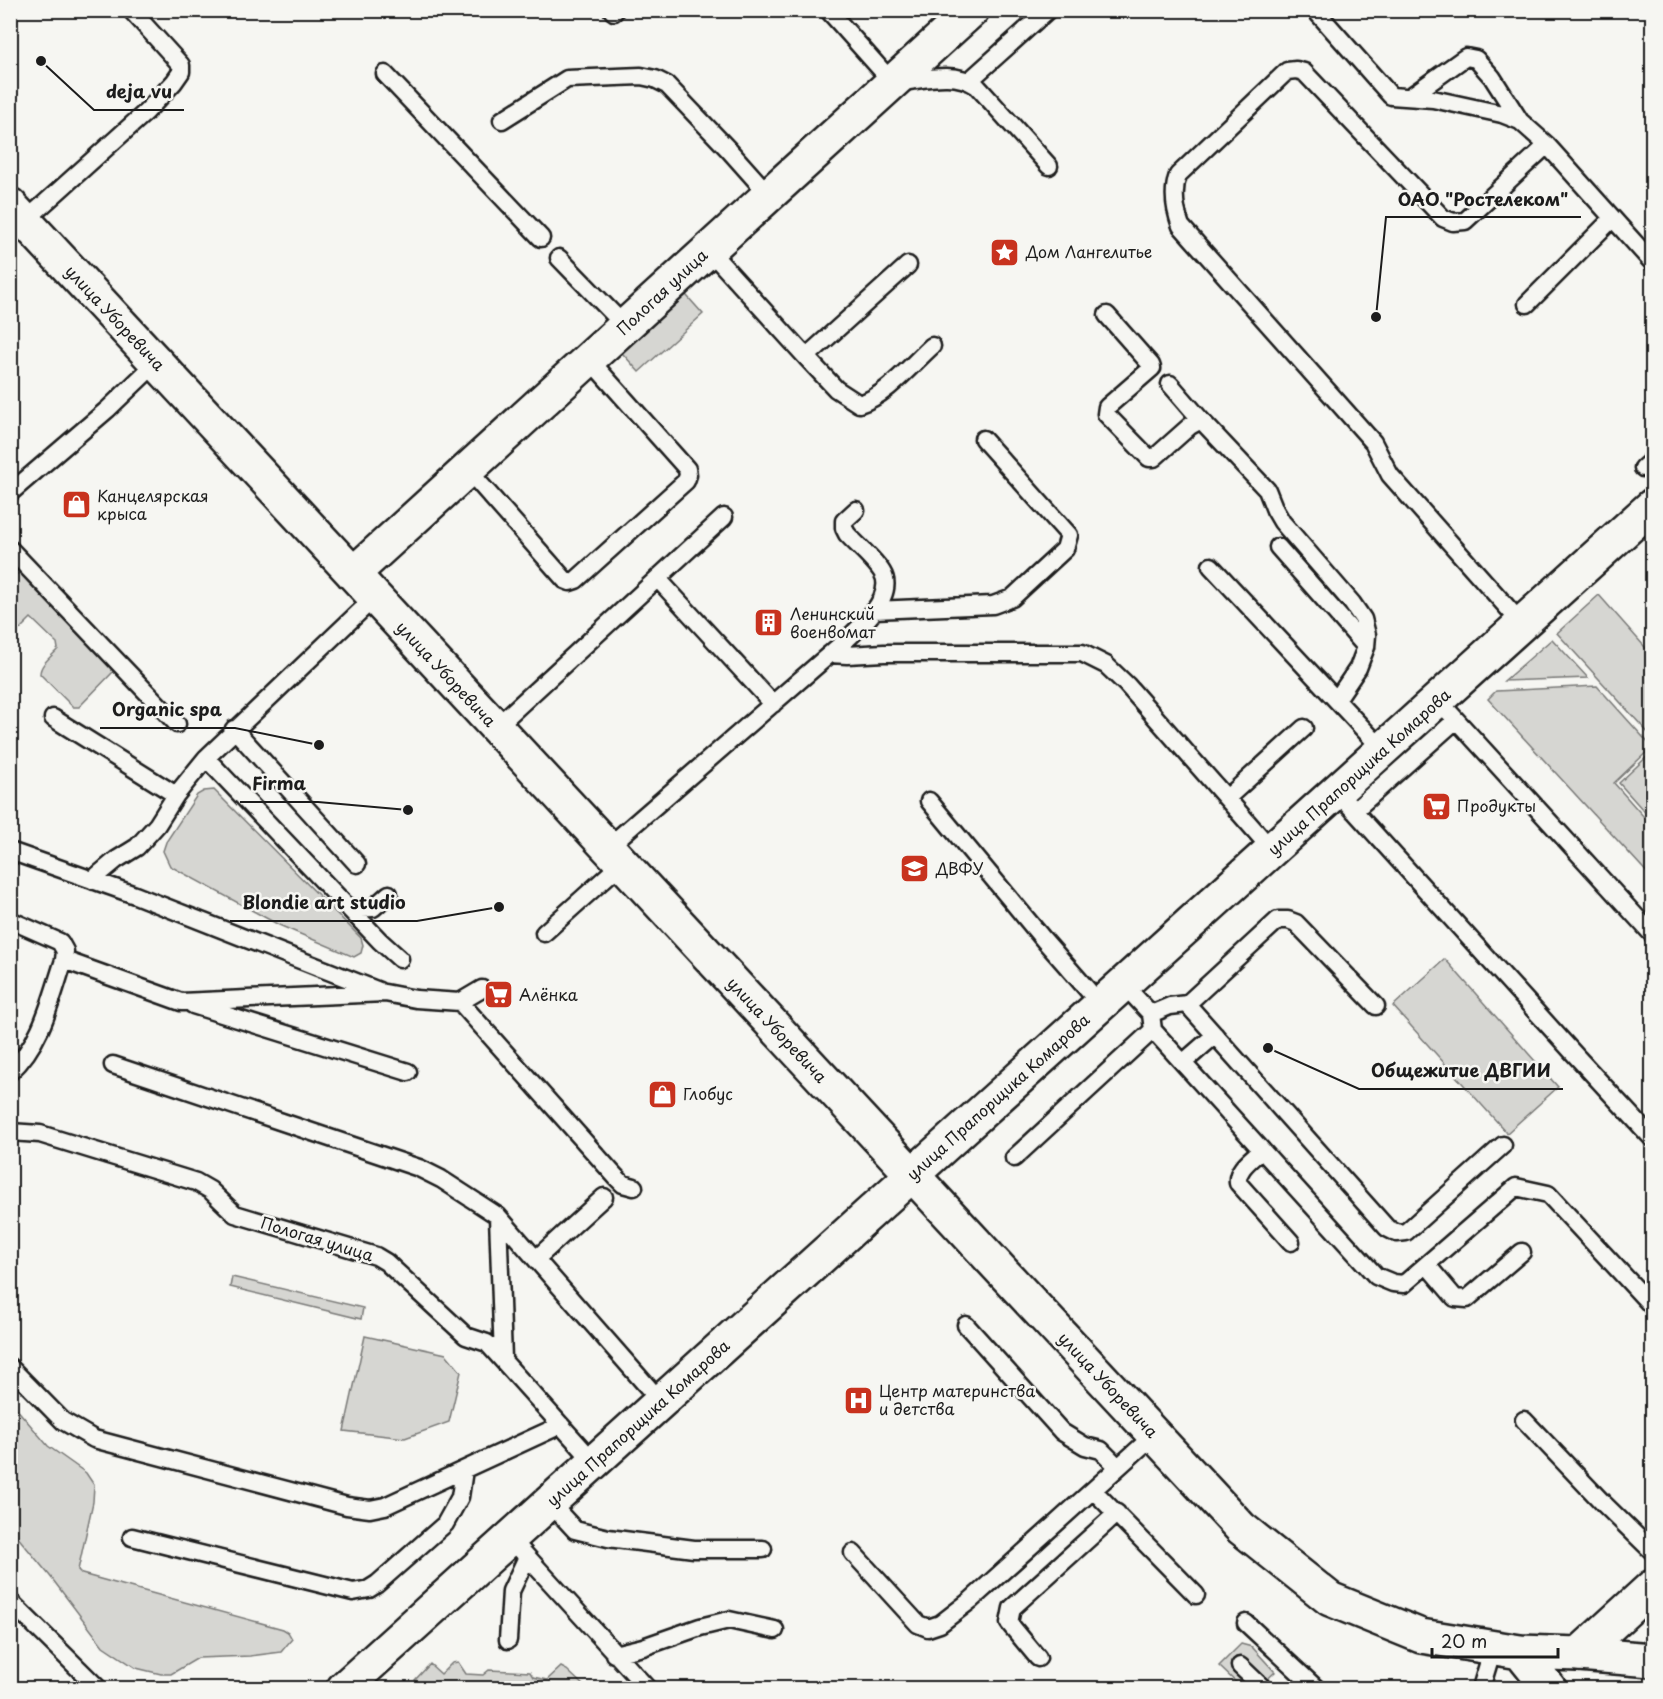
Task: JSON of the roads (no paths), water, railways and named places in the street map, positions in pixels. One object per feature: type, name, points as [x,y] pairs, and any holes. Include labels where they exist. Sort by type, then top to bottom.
[{"type":"main road","name":"Пологая улица","points":[[353,574],[972,10]]},
{"type":"main road","name":"улица Уборевича","points":[[18,213],[1241,1528],[1330,1599],[1421,1636],[1507,1650],[1653,1660]]},
{"type":"main road","name":"улица Прапорщика Комарова","points":[[344,1689],[518,1548],[550,1503],[594,1462],[1272,850],[1346,801],[1383,750],[1447,710],[1522,624],[1648,518]]},
{"type":"main road","points":[[1579,1654],[1653,1587]]},
{"type":"main road","points":[[1507,1650],[1550,1689]]},
{"type":"lane","points":[[18,213],[146,112],[181,72],[181,65],[131,10]]},
{"type":"lane","points":[[828,10],[893,83],[955,77],[977,86],[1049,166]]},
{"type":"lane","points":[[969,81],[1048,10]]},
{"type":"lane","points":[[1315,10],[1391,96],[1411,96],[1487,110],[1520,121]]},
{"type":"lane","points":[[1411,96],[1466,57],[1476,59],[1492,77],[1520,121],[1547,145],[1653,262]]},
{"type":"lane","points":[[1522,624],[1390,475],[1373,442],[1181,226],[1173,188],[1178,175],[1287,71],[1304,72],[1443,218],[1453,222],[1465,221],[1547,145]]},
{"type":"lane","points":[[386,74],[541,238]]},
{"type":"lane","points":[[502,120],[567,79],[641,76],[655,79],[667,85],[768,194]]},
{"type":"lane","points":[[1527,304],[1612,219]]},
{"type":"lane","points":[[708,249],[836,389],[859,404],[867,402],[887,387],[932,346]]},
{"type":"lane","points":[[559,258],[625,326]]},
{"type":"lane","points":[[806,357],[908,265]]},
{"type":"lane","points":[[1107,315],[1152,365],[1152,368],[1107,407],[1106,414],[1149,458],[1155,458],[1190,426],[1201,420]]},
{"type":"lane","points":[[467,469],[565,580],[570,582],[576,580],[686,481],[687,468],[589,359]]},
{"type":"lane","points":[[10,493],[108,409],[156,363]]},
{"type":"lane","points":[[1170,384],[1267,490],[1282,522],[1352,603],[1363,619],[1367,635],[1366,647],[1358,668],[1337,699]]},
{"type":"lane","points":[[874,610],[993,605],[1012,598],[1065,549],[1069,536],[983,439]]},
{"type":"lane","points":[[544,933],[615,855],[773,704],[854,632],[882,600],[886,582],[883,573],[845,531],[844,521],[856,510]]},
{"type":"lane","points":[[496,727],[724,518]]},
{"type":"lane","points":[[1278,546],[1366,647]]},
{"type":"lane","points":[[13,556],[177,724]]},
{"type":"lane","points":[[1211,566],[1383,750]]},
{"type":"lane","points":[[658,579],[773,704]]},
{"type":"lane","points":[[94,881],[116,860],[137,847],[157,825],[176,795],[206,758],[234,729],[375,597]]},
{"type":"lane","points":[[830,654],[847,656],[884,652],[1082,653],[1106,665],[1114,672],[1272,850]]},
{"type":"lane","points":[[1653,934],[1447,710],[1346,801],[1577,1058],[1653,1138]]},
{"type":"lane","points":[[53,718],[176,795]]},
{"type":"lane","points":[[1227,798],[1304,728]]},
{"type":"lane","points":[[234,729],[357,864]]},
{"type":"lane","points":[[206,758],[400,959]]},
{"type":"lane","points":[[929,801],[1044,940],[1112,995],[1152,1022],[1261,1150],[1376,1276],[1393,1283],[1404,1284],[1516,1187],[1548,1194],[1653,1306]]},
{"type":"lane","points":[[10,851],[385,993],[416,999],[460,1002],[482,989]]},
{"type":"lane","points":[[350,909],[373,908],[389,894]]},
{"type":"lane","points":[[10,920],[60,942],[65,951],[39,1033],[24,1058],[10,1072]]},
{"type":"lane","points":[[1014,1158],[1152,1022],[1170,1006],[1187,1004],[1278,920],[1296,922],[1376,1006]]},
{"type":"lane","points":[[64,960],[181,1002],[408,1072]]},
{"type":"lane","points":[[181,1002],[385,993]]},
{"type":"lane","points":[[460,1002],[616,1177],[623,1184],[634,1187]]},
{"type":"lane","points":[[1187,1004],[1387,1228],[1397,1233],[1406,1232],[1503,1145]]},
{"type":"lane","points":[[1184,1062],[1215,1035]]},
{"type":"lane","points":[[113,1065],[419,1168],[441,1179],[498,1216],[661,1402]]},
{"type":"lane","name":"Пологая улица","points":[[10,1132],[40,1134],[196,1182],[210,1190],[236,1214],[376,1256],[466,1336],[487,1343],[594,1462]]},
{"type":"lane","points":[[1261,1150],[1243,1167],[1237,1178],[1238,1183],[1291,1242]]},
{"type":"lane","points":[[536,1259],[604,1197]]},
{"type":"lane","points":[[498,1216],[503,1359]]},
{"type":"lane","points":[[1427,1265],[1455,1298],[1467,1299],[1522,1252]]},
{"type":"lane","points":[[966,1325],[1062,1432],[1085,1446],[1101,1450],[1118,1467]]},
{"type":"lane","points":[[10,1367],[63,1421],[94,1439],[347,1506],[370,1509],[385,1506],[561,1425]]},
{"type":"lane","points":[[1524,1420],[1604,1504],[1653,1551]]},
{"type":"lane","points":[[853,1553],[912,1619],[928,1628],[940,1624],[971,1600],[1154,1435]]},
{"type":"lane","points":[[132,1537],[352,1592],[362,1592],[377,1584],[445,1524],[460,1497],[464,1470]]},
{"type":"lane","points":[[1093,1490],[1196,1595]]},
{"type":"lane","points":[[550,1503],[575,1530],[608,1538],[694,1549],[763,1549]]},
{"type":"lane","points":[[1038,1658],[1009,1623],[1012,1608],[1117,1513]]},
{"type":"lane","points":[[508,1640],[511,1591],[518,1548]]},
{"type":"lane","points":[[518,1548],[647,1689]]},
{"type":"lane","points":[[10,1601],[98,1689]]},
{"type":"lane","points":[[614,1654],[729,1620],[775,1630]]},
{"type":"lane","points":[[1246,1623],[1316,1689]]},
{"type":"lane","points":[[1481,1689],[1507,1650]]},
{"type":"lane","points":[[1240,1666],[1263,1689]]},
{"type":"place","name":"deja vu","points":[[41,61]]},
{"type":"place","name":"Дом Лангелитье","points":[[1005,252]]},
{"type":"place","name":"ОАО \"Ростелеком\"","points":[[1376,317]]},
{"type":"place","name":"Канцелярская крыса","points":[[76,505]]},
{"type":"place","name":"Ленинский военвомат","points":[[769,623]]},
{"type":"place","name":"Organic spa","points":[[319,745]]},
{"type":"place","name":"Продукты","points":[[1436,806]]},
{"type":"place","name":"Firma","points":[[408,810]]},
{"type":"place","name":"ДВФУ","points":[[915,869]]},
{"type":"place","name":"Blondie art studio","points":[[499,907]]},
{"type":"place","name":"Алёнка","points":[[498,995]]},
{"type":"place","name":"Общежитие ДВГИИ","points":[[1268,1048]]},
{"type":"place","name":"Глобус","points":[[662,1094]]},
{"type":"place","name":"Центр материнства и детства","points":[[858,1400]]}]
